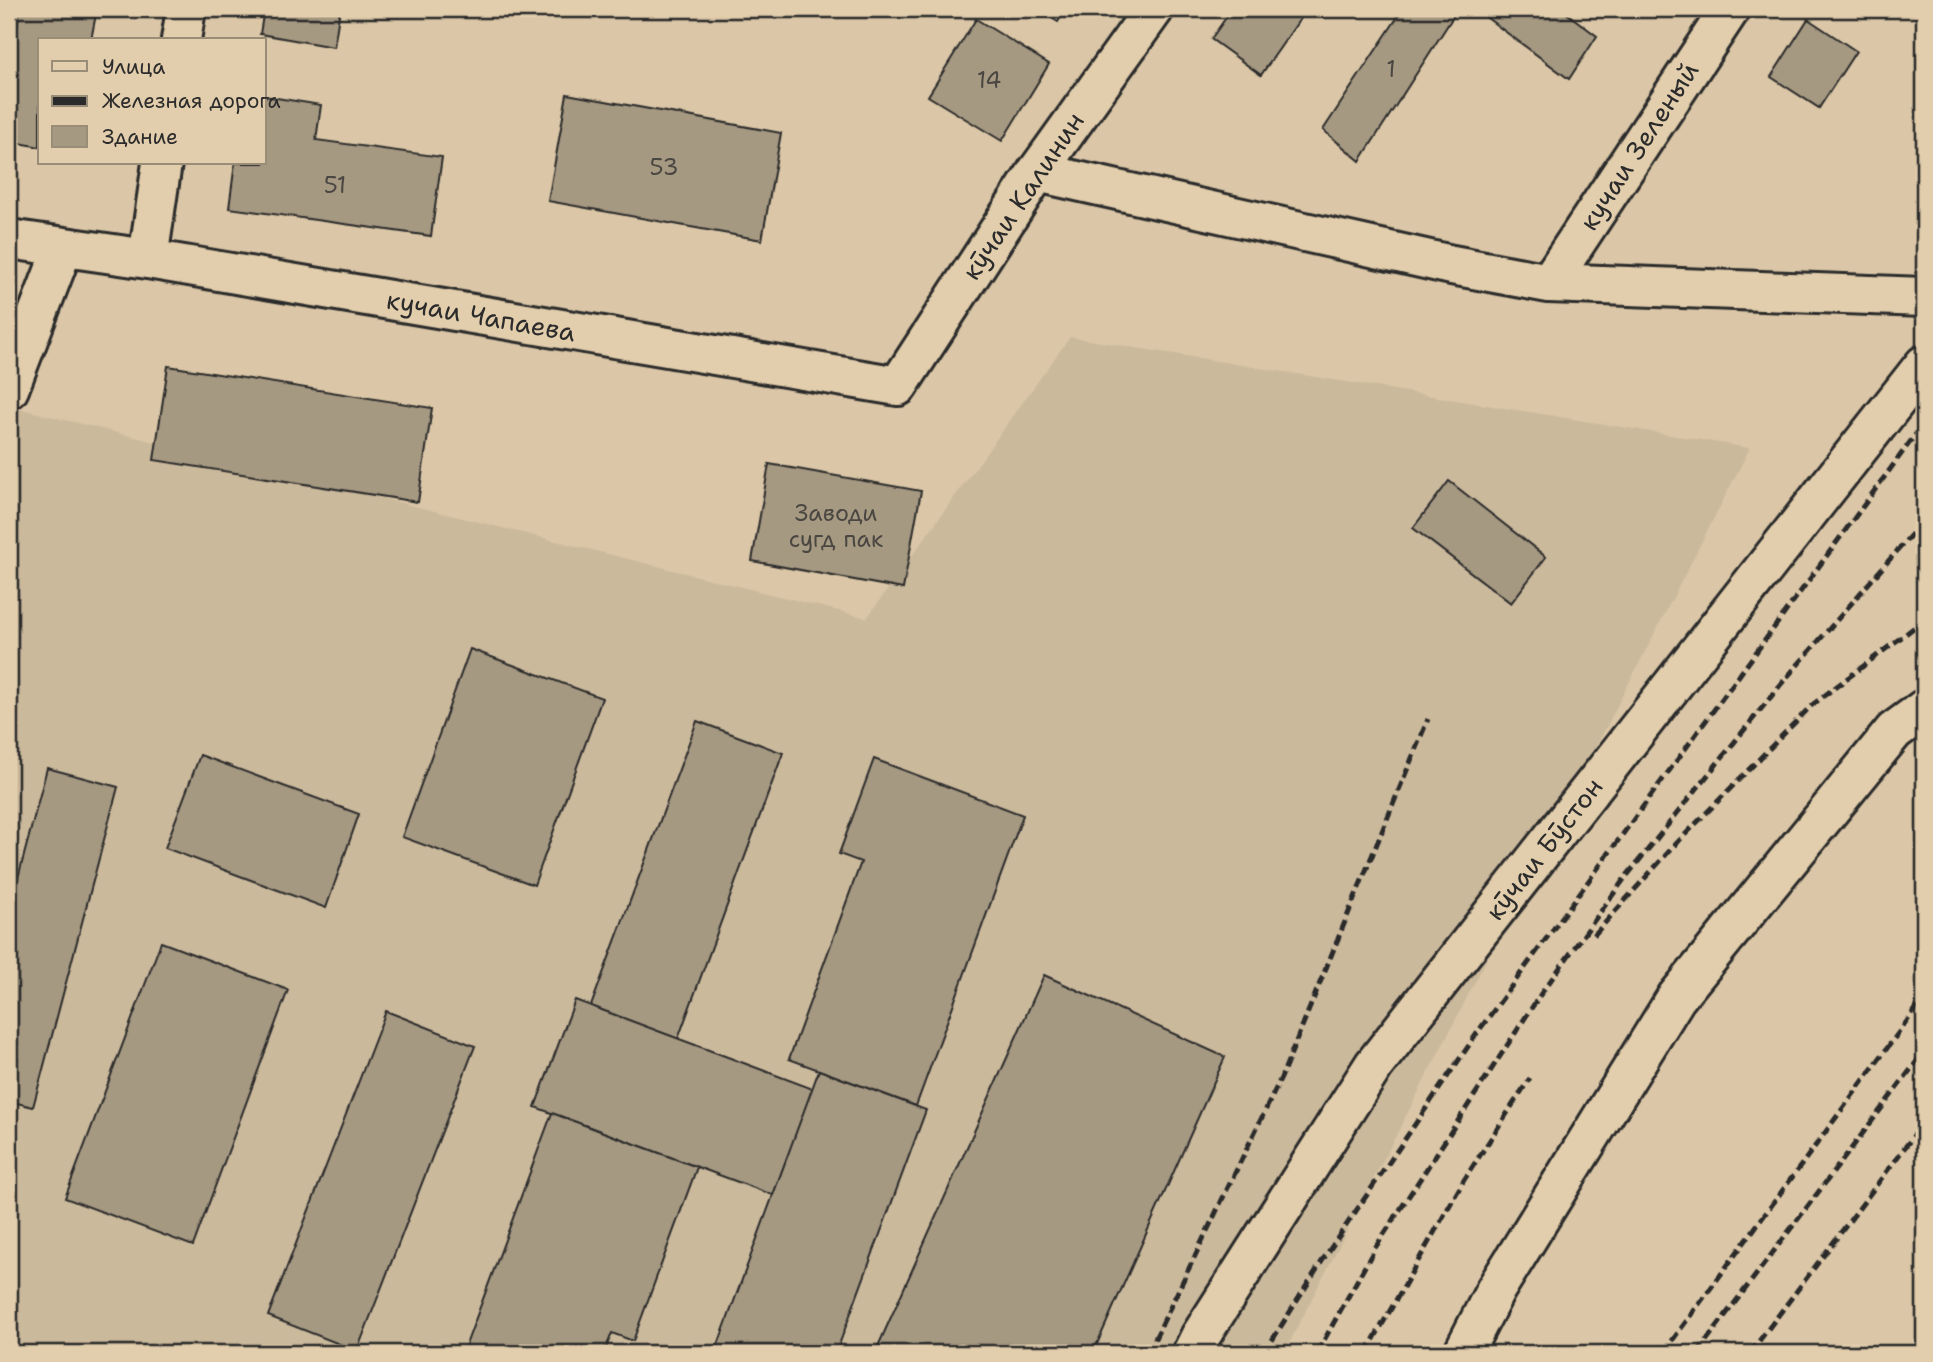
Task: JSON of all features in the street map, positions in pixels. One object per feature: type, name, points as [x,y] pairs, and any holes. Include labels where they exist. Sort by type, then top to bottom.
[{"type":"street","points":[[181,38],[186,9]]},
{"type":"street","name":"кӯчаи Калинин","points":[[898,386],[1037,172],[1154,9]]},
{"type":"street","name":"кучаи Зеленый","points":[[1549,283],[1730,9]]},
{"type":"street","points":[[148,259],[162,164]]},
{"type":"street","points":[[1037,172],[1452,265],[1549,283],[1924,296]]},
{"type":"street","name":"кучаи Чапаева","points":[[9,239],[148,259],[898,386]]},
{"type":"street","points":[[9,388],[63,248]]},
{"type":"street","name":"кӯчаи Бӯстон","points":[[1192,1353],[1207,1325],[1374,1065],[1924,365]]},
{"type":"street","points":[[1463,1353],[1496,1289],[1676,998],[1894,730],[1924,709]]},
{"type":"shaded area","points":[[1070,337],[1750,448],[1284,1353],[9,1353],[9,406],[867,618]]},
{"type":"building","points":[[20,9],[97,9],[91,38],[38,38],[38,147],[9,141],[9,72]]},
{"type":"building","points":[[264,9],[340,9],[334,47],[260,34]]},
{"type":"building","points":[[1036,9],[1066,9],[1058,22]]},
{"type":"building","points":[[1232,9],[1307,9],[1261,75],[1211,39]]},
{"type":"building","points":[[1403,9],[1458,9],[1360,161],[1323,130]]},
{"type":"building","points":[[1475,9],[1561,9],[1597,36],[1569,79]]},
{"type":"building","points":[[976,19],[1049,64],[1002,141],[928,96]]},
{"type":"building","points":[[1808,19],[1856,51],[1819,108],[1771,77]]},
{"type":"building","points":[[567,94],[781,133],[762,240],[548,201]]},
{"type":"building","points":[[266,96],[321,105],[316,140],[442,157],[431,236],[229,208],[235,164],[266,164]]},
{"type":"building","points":[[168,366],[432,408],[418,502],[154,460]]},
{"type":"building","points":[[769,464],[921,491],[903,589],[752,561]]},
{"type":"building","points":[[1449,481],[1546,557],[1511,603],[1413,528]]},
{"type":"building","points":[[470,649],[602,698],[534,885],[402,837]]},
{"type":"building","points":[[697,721],[783,753],[678,1039],[591,1006]]},
{"type":"building","points":[[200,755],[359,814],[326,908],[165,848]]},
{"type":"building","points":[[874,759],[1023,815],[916,1106],[789,1059],[861,862],[839,854]]},
{"type":"building","points":[[47,768],[118,787],[33,1107],[9,1101],[9,912]]},
{"type":"building","points":[[161,942],[288,990],[193,1246],[65,1198]]},
{"type":"building","points":[[1044,975],[1225,1057],[1093,1353],[875,1353]]},
{"type":"building","points":[[575,1000],[813,1089],[773,1195],[535,1107]]},
{"type":"building","points":[[386,1011],[475,1046],[357,1351],[268,1316]]},
{"type":"building","points":[[819,1070],[926,1110],[836,1353],[715,1353]]},
{"type":"building","points":[[552,1113],[697,1167],[633,1341],[612,1333],[604,1353],[463,1353]]},
{"type":"building","points":[[9,1184],[13,1185],[9,1211]]},
{"type":"railway","points":[[1264,1353],[1326,1255],[1480,1029],[1924,423]]},
{"type":"railway","points":[[1317,1353],[1375,1248],[1540,995],[1625,878],[1782,683],[1924,520]]},
{"type":"railway","points":[[1594,935],[1673,847],[1812,705],[1924,620]]},
{"type":"railway","points":[[1148,1353],[1281,1078],[1428,719]]},
{"type":"railway","points":[[1663,1353],[1924,998]]},
{"type":"railway","points":[[1697,1353],[1924,1052]]},
{"type":"railway","points":[[1366,1353],[1464,1180],[1530,1078]]},
{"type":"railway","points":[[1750,1353],[1924,1122]]}]
